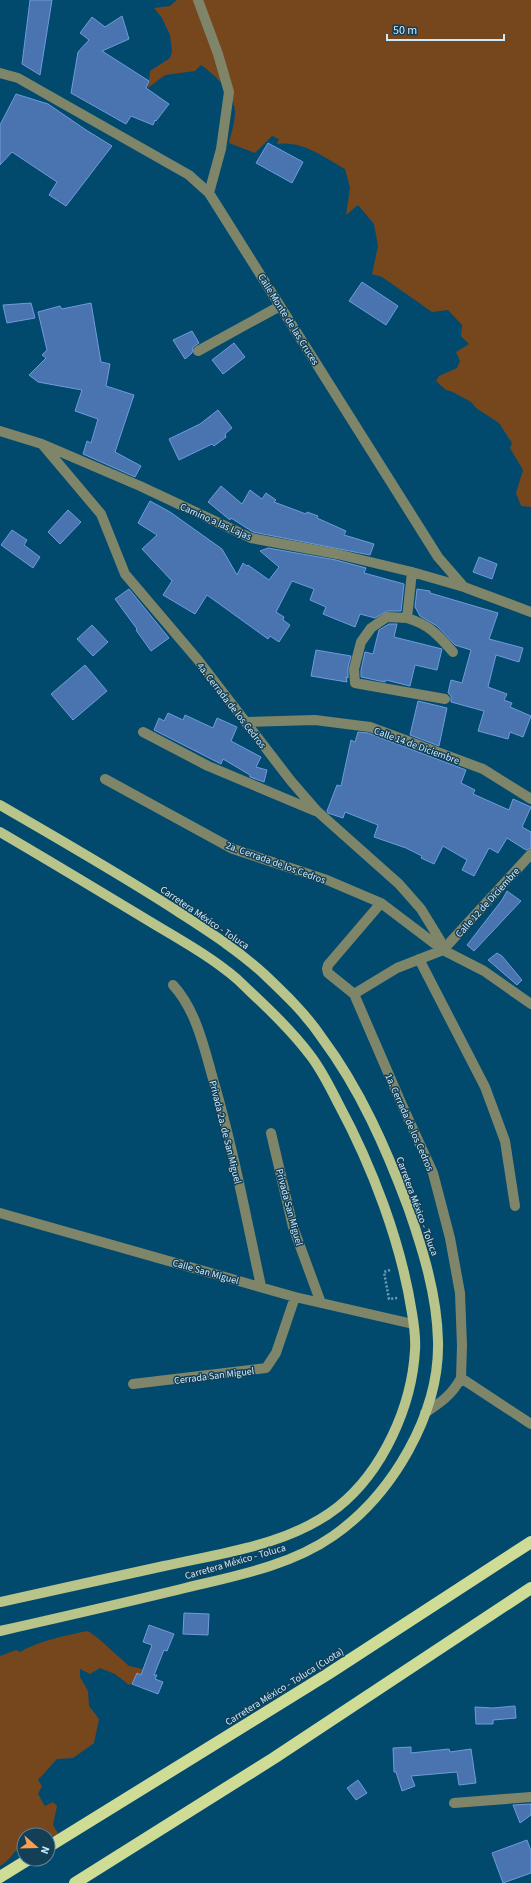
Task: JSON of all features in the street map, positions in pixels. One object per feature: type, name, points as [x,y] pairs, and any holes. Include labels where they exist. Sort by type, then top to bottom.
[{"type":"highway","name":"Carretera México - Toluca (Cuota)","points":[[56,1843],[334,1670],[531,1542]]},
{"type":"highway","points":[[75,1883],[274,1758],[531,1588]]},
{"type":"highway","points":[[0,1877],[16,1867]]},
{"type":"main road","name":"Carretera México - Toluca","points":[[0,805],[147,892],[219,938],[262,972],[293,1003],[324,1039],[373,1123],[395,1172],[423,1251],[431,1285],[438,1341],[433,1382],[425,1413],[404,1460],[390,1482],[349,1524],[330,1538],[279,1563],[237,1575],[0,1631]]},
{"type":"main road","name":"Carretera México - Toluca","points":[[0,832],[211,960],[235,978],[289,1030],[312,1056],[351,1127],[374,1181],[390,1226],[409,1296],[416,1347],[413,1374],[396,1428],[384,1451],[362,1483],[338,1507],[322,1517],[293,1532],[248,1548],[0,1602]]},
{"type":"street","points":[[198,0],[218,54],[229,92],[222,150],[209,193]]},
{"type":"street","name":"Calle Monte de las Cruces","points":[[0,73],[18,78],[188,175],[209,193],[438,557],[464,587],[531,612]]},
{"type":"street","points":[[198,351],[280,306]]},
{"type":"street","name":"Camino a las Lajas","points":[[0,431],[42,444],[140,486],[251,538],[293,545],[412,572],[464,587]]},
{"type":"street","name":"4a. Cerrada de los Cedros","points":[[42,444],[101,514],[125,574],[198,660],[291,781],[317,811],[408,894],[421,909],[440,940],[443,950]]},
{"type":"street","points":[[407,618],[412,572]]},
{"type":"street","points":[[445,699],[355,683],[354,669],[361,642],[372,628],[387,617],[407,618],[424,623],[440,637],[453,652]]},
{"type":"street","name":"Calle 14 de Diciembre","points":[[246,722],[315,720],[370,728],[483,769],[531,799]]},
{"type":"street","points":[[144,732],[208,766],[317,811]]},
{"type":"street","name":"2a. Cerrada de los Cedros","points":[[105,780],[233,849],[327,880],[381,903],[443,950]]},
{"type":"street","name":"Calle 12 de Diciembre","points":[[443,950],[531,854]]},
{"type":"street","name":"1a. Cerrada de los Cedros","points":[[381,903],[328,965],[327,969],[328,973],[354,994],[433,1173],[450,1238],[460,1293],[462,1346],[460,1378]]},
{"type":"street","points":[[354,994],[397,968],[443,950],[484,972],[531,1004]]},
{"type":"street","points":[[419,959],[485,1087],[505,1141],[515,1206]]},
{"type":"street","name":"Privada 2a. de San Miguel","points":[[173,985],[182,995],[204,1048],[225,1121],[260,1286]]},
{"type":"street","name":"Privada San Miguel","points":[[271,1133],[293,1227],[321,1303]]},
{"type":"street","name":"Calle San Miguel","points":[[0,1213],[295,1297],[414,1324]]},
{"type":"street","name":"Cerrada San Miguel","points":[[133,1384],[266,1368],[276,1354],[295,1297]]},
{"type":"street","points":[[425,1413],[445,1400],[456,1388],[460,1378],[531,1424]]},
{"type":"street","points":[[454,1803],[531,1797]]},
{"type":"path","points":[[384,1272],[389,1299],[409,1296]]},
{"type":"shaded area","points":[[177,0],[531,0],[531,507],[521,506],[516,493],[523,470],[510,448],[512,443],[499,423],[476,408],[471,402],[453,392],[446,390],[436,381],[439,376],[457,368],[460,361],[456,352],[469,344],[461,336],[462,325],[448,310],[432,312],[382,277],[372,274],[378,246],[374,224],[358,205],[346,215],[350,188],[345,169],[304,147],[286,143],[277,144],[279,139],[272,136],[255,153],[229,143],[234,120],[234,105],[228,91],[218,79],[201,65],[195,71],[165,75],[148,88],[150,71],[170,58],[172,51],[170,35],[162,18],[154,8],[170,6]]},
{"type":"shaded area","points":[[88,1631],[129,1666],[143,1669],[140,1682],[135,1682],[129,1685],[115,1674],[100,1668],[90,1674],[80,1669],[80,1677],[88,1691],[89,1706],[99,1719],[94,1743],[73,1758],[57,1759],[38,1780],[42,1786],[38,1794],[45,1806],[53,1802],[57,1806],[53,1825],[54,1827],[16,1827],[16,1851],[0,1866],[0,1656],[16,1650],[20,1652],[35,1645],[71,1634]]},
{"type":"building","points":[[30,0],[52,0],[40,75],[22,64]]},
{"type":"building","points":[[122,16],[129,39],[102,51],[149,81],[146,88],[169,104],[156,121],[155,120],[153,125],[131,116],[126,124],[71,93],[78,52],[89,40],[80,33],[92,17],[105,27]]},
{"type":"building","points":[[16,94],[48,104],[112,146],[66,206],[49,195],[57,182],[12,152],[0,165],[0,125]]},
{"type":"building","points":[[268,143],[303,162],[292,183],[256,163]]},
{"type":"building","points":[[362,282],[398,306],[386,325],[349,301]]},
{"type":"building","points":[[31,303],[35,318],[7,323],[3,305]]},
{"type":"building","points":[[91,303],[101,362],[110,364],[106,386],[134,395],[115,452],[141,466],[135,477],[83,454],[87,441],[91,443],[98,419],[75,411],[82,390],[38,382],[29,375],[46,358],[42,355],[47,350],[38,312],[60,306],[62,309]]},
{"type":"building","points":[[192,331],[199,343],[193,347],[192,353],[185,359],[173,340]]},
{"type":"building","points":[[234,343],[245,357],[223,374],[212,360]]},
{"type":"building","points":[[218,410],[232,428],[225,434],[226,437],[214,446],[212,444],[179,460],[169,439],[200,424]]},
{"type":"building","points":[[221,486],[242,504],[250,490],[262,499],[266,493],[276,500],[274,502],[306,514],[307,512],[318,516],[317,518],[346,531],[344,535],[374,544],[370,555],[253,532],[231,518],[230,520],[208,502]]},
{"type":"building","points":[[150,501],[170,512],[222,549],[237,575],[243,563],[269,580],[279,567],[260,551],[268,548],[336,560],[366,568],[364,573],[404,584],[401,611],[387,611],[375,618],[360,614],[355,627],[323,614],[326,607],[310,600],[314,589],[292,581],[276,612],[284,617],[283,620],[290,625],[279,642],[270,636],[268,639],[207,595],[195,614],[163,595],[172,581],[142,549],[157,535],[138,523]]},
{"type":"building","points":[[68,510],[81,522],[60,544],[48,532]]},
{"type":"building","points":[[12,530],[27,540],[24,545],[40,557],[33,568],[1,545]]},
{"type":"building","points":[[479,557],[497,564],[492,579],[473,572]]},
{"type":"building","points":[[129,589],[169,638],[151,651],[115,599]]},
{"type":"building","points":[[417,589],[430,591],[430,593],[498,613],[489,639],[523,648],[519,662],[496,655],[488,687],[507,694],[504,700],[512,703],[510,707],[531,716],[523,737],[510,732],[508,739],[478,731],[484,711],[451,702],[451,696],[448,693],[451,680],[462,683],[471,650],[455,645],[437,626],[420,616],[415,607]]},
{"type":"building","points":[[389,624],[397,624],[394,637],[442,649],[437,670],[415,665],[410,686],[386,680],[385,682],[361,677],[365,652],[373,654],[379,630]]},
{"type":"building","points":[[92,625],[108,642],[93,656],[77,639]]},
{"type":"building","points":[[316,650],[351,656],[348,668],[348,678],[346,677],[347,682],[311,676]]},
{"type":"building","points":[[85,665],[107,691],[73,720],[51,694]]},
{"type":"building","points":[[418,701],[447,708],[439,746],[410,735]]},
{"type":"building","points":[[168,713],[183,720],[185,715],[213,728],[217,718],[237,727],[231,741],[261,757],[256,767],[267,770],[264,782],[250,777],[250,775],[223,759],[221,764],[154,730],[159,718],[164,721]]},
{"type":"building","points":[[358,732],[368,733],[466,770],[461,783],[475,790],[473,794],[509,810],[513,799],[531,807],[522,827],[531,832],[531,848],[526,850],[507,838],[498,853],[489,848],[474,876],[462,870],[467,860],[443,846],[434,864],[421,858],[422,856],[406,848],[374,837],[378,825],[345,812],[343,818],[328,813],[327,811],[337,785],[341,786],[351,740],[355,742]]},
{"type":"building","points":[[507,891],[521,901],[474,951],[467,945],[502,900]]},
{"type":"building","points":[[497,953],[502,956],[522,980],[517,985],[488,960]]},
{"type":"building","points":[[184,1613],[209,1614],[208,1635],[183,1634]]},
{"type":"building","points":[[149,1625],[174,1634],[167,1651],[164,1650],[154,1675],[157,1675],[155,1679],[163,1682],[158,1694],[132,1684],[137,1673],[141,1675],[152,1645],[143,1642]]},
{"type":"building","points":[[515,1706],[516,1718],[493,1720],[493,1724],[476,1724],[475,1707],[493,1708]]},
{"type":"building","points":[[411,1747],[411,1753],[449,1749],[450,1752],[471,1749],[476,1783],[459,1785],[457,1772],[411,1776],[415,1786],[402,1791],[396,1772],[394,1772],[393,1748]]},
{"type":"building","points":[[358,1780],[367,1793],[356,1800],[347,1788]]},
{"type":"building","points":[[531,1804],[531,1815],[520,1823],[513,1805]]},
{"type":"building","points":[[527,1840],[531,1851],[531,1873],[503,1883],[492,1853]]}]
